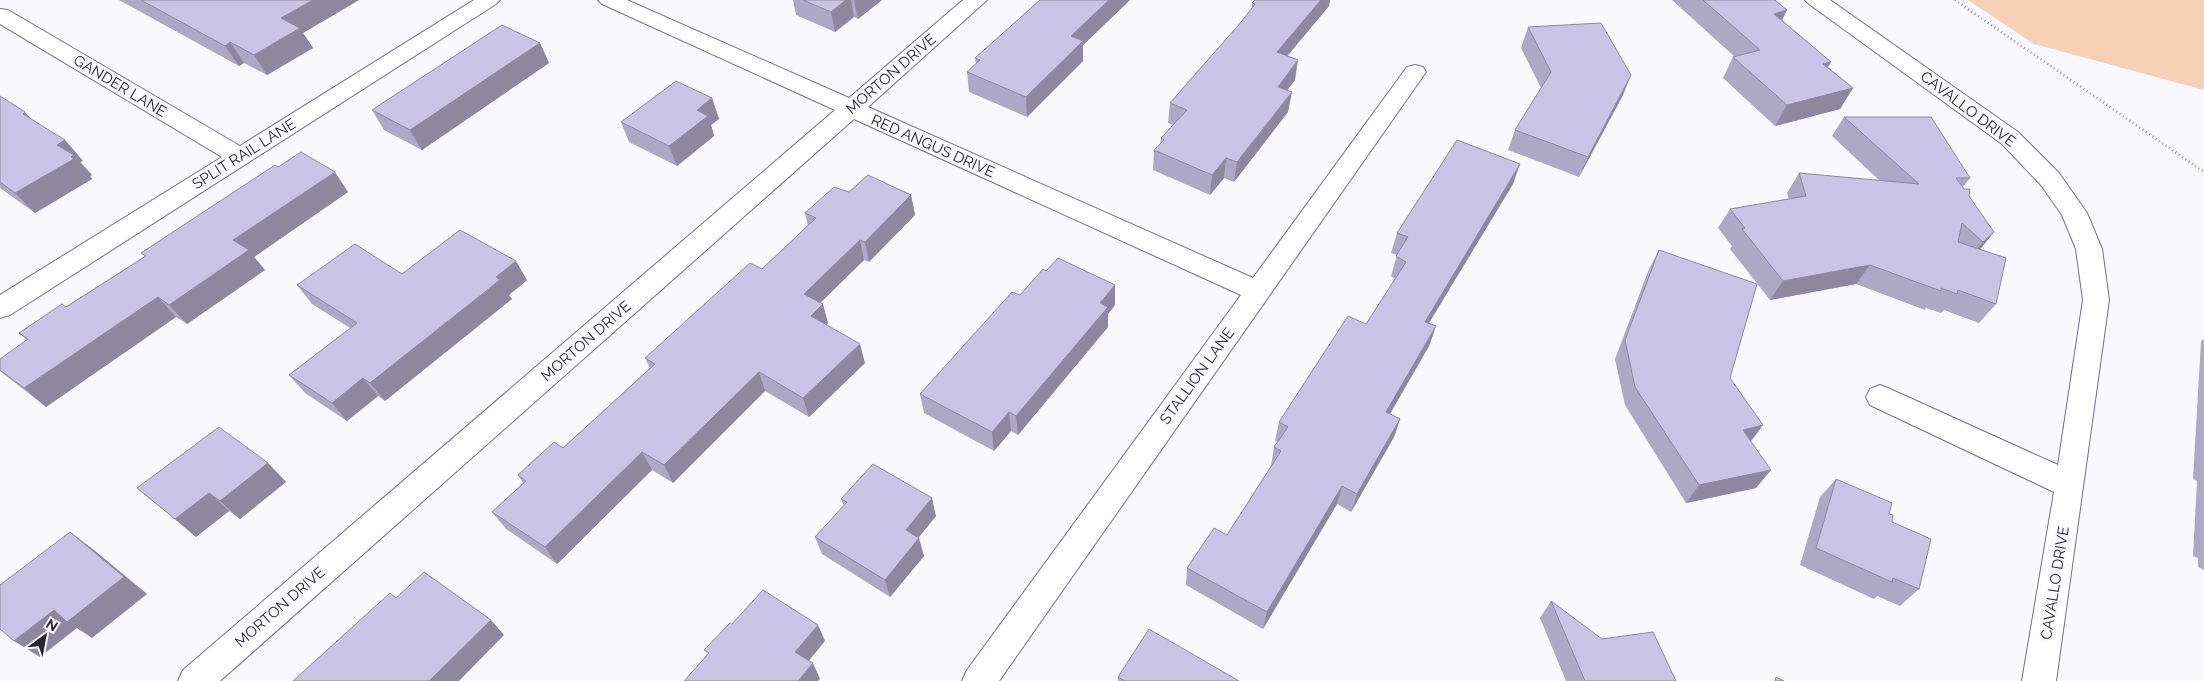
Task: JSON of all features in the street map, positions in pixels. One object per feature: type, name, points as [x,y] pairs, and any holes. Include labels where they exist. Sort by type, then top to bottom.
[{"type":"street","name":"SPLIT RAIL LANE","points":[[0,308],[489,0]]},
{"type":"street","name":"RED ANGUS DRIVE","points":[[609,0],[1258,291]]},
{"type":"street","name":"MORTON DRIVE","points":[[195,681],[976,0]]},
{"type":"street","name":"CAVALLO DRIVE","points":[[1816,0],[2010,138],[2050,179],[2074,213],[2089,249],[2096,300],[2070,485],[2039,681]]},
{"type":"street","name":"GANDER LANE","points":[[0,15],[240,157]]},
{"type":"street","name":"STALLION LANE","points":[[979,681],[1415,72]]},
{"type":"street","points":[[1880,397],[2070,485]]},
{"type":"path","points":[[1955,0],[2204,172]]},
{"type":"shaded area","points":[[1968,0],[2204,0],[2204,90],[2034,44]]},
{"type":"building","points":[[141,0],[313,0],[281,18],[300,28],[254,55],[230,42],[225,46]]},
{"type":"building","points":[[803,0],[846,0],[831,12]]},
{"type":"building","points":[[1040,0],[1109,0],[1071,36],[1083,41],[1026,97],[967,72],[980,60],[975,58]]},
{"type":"building","points":[[1255,0],[1321,0],[1277,52],[1298,60],[1278,87],[1292,92],[1237,162],[1226,158],[1212,175],[1154,150],[1164,140],[1161,138],[1187,110],[1170,103],[1242,21],[1255,4],[1252,3]]},
{"type":"building","points":[[1703,0],[1775,0],[1787,10],[1774,14],[1831,62],[1823,64],[1853,88],[1787,105],[1733,57],[1760,50]]},
{"type":"building","points":[[1601,23],[1631,75],[1588,157],[1515,130],[1551,72],[1528,27]]},
{"type":"building","points":[[502,25],[540,43],[410,130],[372,110]]},
{"type":"building","points":[[676,81],[712,98],[697,110],[708,116],[669,146],[621,122]]},
{"type":"building","points":[[0,96],[25,112],[23,114],[65,140],[57,145],[74,155],[71,157],[74,159],[15,193],[0,182]]},
{"type":"building","points":[[1844,117],[1931,117],[1970,178],[1956,178],[1964,189],[1970,189],[1969,196],[1994,232],[1983,242],[1962,223],[1958,242],[2006,258],[1996,304],[1958,290],[1957,294],[1941,288],[1941,291],[1870,265],[1783,281],[1742,229],[1745,228],[1730,209],[1806,196],[1799,173],[1919,184]]},
{"type":"building","points":[[1457,140],[1520,164],[1425,322],[1436,326],[1386,412],[1400,419],[1357,494],[1342,486],[1267,612],[1187,568],[1214,528],[1227,535],[1281,451],[1274,447],[1288,427],[1279,422],[1348,316],[1366,324],[1406,262],[1396,256],[1408,237],[1397,233]]},
{"type":"building","points":[[301,152],[335,172],[233,240],[249,250],[169,305],[158,297],[24,388],[0,370],[0,359],[28,339],[19,333],[62,304],[66,307],[146,256],[141,253],[275,165],[278,167]]},
{"type":"building","points":[[868,175],[911,195],[865,242],[860,240],[804,294],[823,304],[811,316],[860,344],[803,398],[759,372],[664,465],[642,452],[545,547],[492,512],[526,481],[518,475],[554,442],[563,448],[655,364],[645,358],[750,263],[762,269],[816,218],[805,213],[834,187],[849,192]]},
{"type":"building","points":[[460,230],[516,261],[496,277],[500,280],[370,383],[363,378],[332,403],[289,375],[357,323],[297,285],[355,244],[402,274]]},
{"type":"building","points":[[1659,250],[1757,284],[1730,378],[1763,425],[1743,430],[1771,470],[1699,485],[1635,387],[1625,340]]},
{"type":"building","points":[[1058,258],[1115,285],[1100,303],[1108,307],[1016,416],[1009,412],[992,432],[920,394],[1012,292],[1020,295],[1043,269],[1046,271]]},
{"type":"building","points":[[219,427],[268,463],[220,501],[209,493],[175,519],[137,488]]},
{"type":"building","points":[[873,464],[932,498],[906,530],[919,538],[885,580],[815,537],[847,502],[841,499]]},
{"type":"building","points":[[1836,479],[1892,503],[1889,514],[1893,515],[1892,522],[1931,539],[1919,589],[1893,578],[1892,582],[1816,548]]},
{"type":"building","points":[[70,532],[124,577],[67,622],[54,610],[14,641],[0,629],[0,585]]},
{"type":"building","points":[[424,572],[491,620],[429,681],[293,681],[390,593],[396,598]]},
{"type":"building","points":[[763,590],[818,625],[795,652],[813,663],[798,681],[684,681],[709,653],[704,650],[730,623],[732,624]]},
{"type":"building","points":[[1551,601],[1602,639],[1653,632],[1676,681],[1585,681]]},
{"type":"building","points":[[1149,629],[1239,681],[1125,681],[1118,677]]},
{"type":"building","points":[[1776,677],[1784,681],[1775,681]]}]
